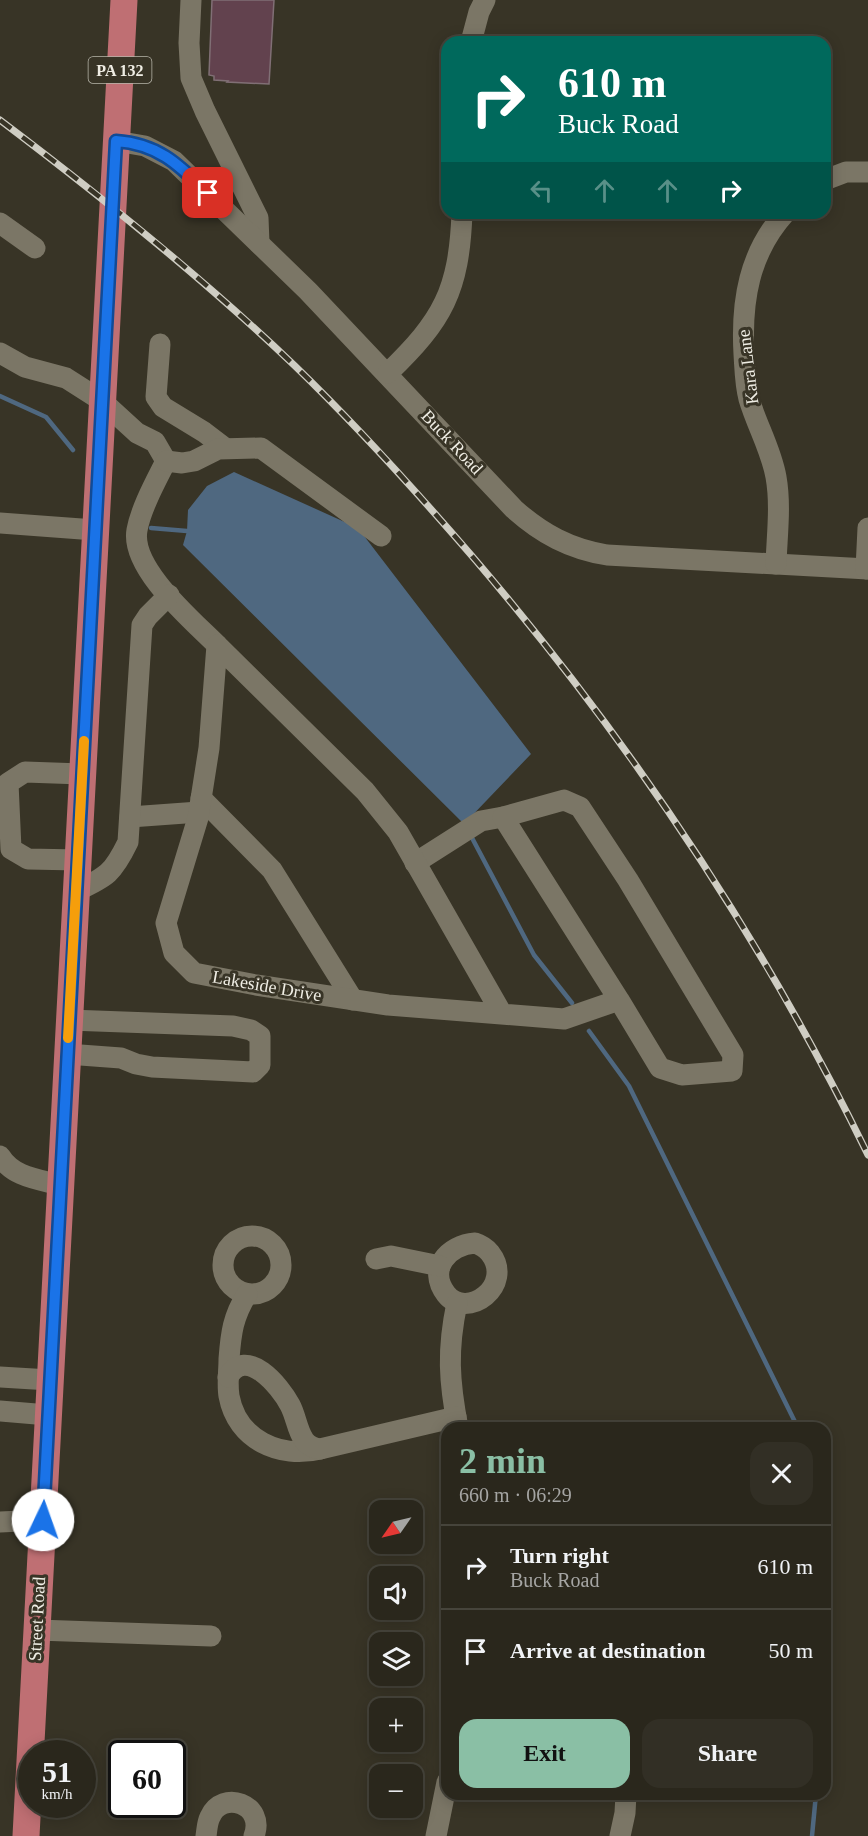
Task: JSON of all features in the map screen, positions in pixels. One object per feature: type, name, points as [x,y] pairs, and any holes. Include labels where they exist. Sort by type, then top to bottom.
[{"type":"main road","name":"Street Road","points":[[26,1836],[124,0]]},
{"type":"street","points":[[191,0],[190,78],[258,218],[259,243]]},
{"type":"street","points":[[473,36],[484,0]]},
{"type":"street","name":"Buck Road","points":[[116,141],[145,146],[174,161],[388,373],[514,509],[530,523],[557,540],[586,551],[607,555],[867,569]]},
{"type":"street","points":[[831,178],[846,172],[868,172]]},
{"type":"street","points":[[388,373],[416,346],[443,307],[459,262],[462,219]]},
{"type":"street","name":"Kara Lane","points":[[776,564],[778,500],[776,478],[772,457],[748,396],[742,326],[748,282],[756,259],[766,238],[780,219]]},
{"type":"street","points":[[0,223],[35,248]]},
{"type":"street","points":[[160,344],[156,397],[163,407],[225,448]]},
{"type":"street","points":[[0,353],[26,367],[66,378],[102,401],[137,434],[155,442],[166,461]]},
{"type":"street","points":[[166,461],[182,463],[194,461],[225,448],[261,448],[381,536]]},
{"type":"street","points":[[166,461],[150,494],[137,530],[137,546],[145,566],[217,645],[365,791],[398,832],[502,1014]]},
{"type":"street","points":[[0,522],[95,530]]},
{"type":"street","points":[[867,569],[868,528]]},
{"type":"street","points":[[76,891],[104,878],[117,864],[128,842],[142,626],[148,616],[169,595]]},
{"type":"street","name":"Lakeside Drive","points":[[217,645],[209,748],[200,805],[166,923],[174,953],[194,973],[388,1005],[564,1019],[614,1001]]},
{"type":"street","points":[[78,860],[28,859],[11,849],[8,783],[25,772],[82,774]]},
{"type":"street","points":[[416,863],[481,821],[564,800],[580,807],[628,880],[733,1055],[732,1071],[682,1075],[660,1068],[614,1001],[502,817]]},
{"type":"street","points":[[130,818],[200,805],[272,870],[353,1000]]},
{"type":"street","points":[[67,1054],[121,1058],[152,1067],[253,1072],[260,1065],[260,1036],[251,1030],[234,1026],[69,1020]]},
{"type":"street","points":[[0,1156],[16,1173],[60,1185]]},
{"type":"street","points":[[464,1244],[479,1244],[494,1259],[498,1276],[495,1285],[486,1295],[466,1304],[457,1303],[448,1297],[442,1288],[439,1277],[440,1266],[445,1256],[453,1248],[464,1244]]},
{"type":"street","points":[[376,1258],[391,1256],[440,1266]]},
{"type":"street","points":[[247,1294],[232,1326],[234,1371],[229,1395],[232,1409],[239,1423],[258,1441],[285,1452],[305,1453],[441,1425]]},
{"type":"street","points":[[457,1303],[451,1334],[449,1364],[457,1422]]},
{"type":"street","points":[[234,1371],[249,1365],[272,1380],[289,1403],[306,1443],[320,1449]]},
{"type":"street","points":[[0,1377],[50,1380]]},
{"type":"street","points":[[0,1411],[48,1415]]},
{"type":"street","points":[[0,1521],[43,1520]]},
{"type":"street","points":[[37,1630],[211,1636]]},
{"type":"street","points":[[436,1836],[443,1800]]},
{"type":"street","points":[[620,1836],[626,1800]]},
{"type":"street","points":[[206,1836],[212,1814],[218,1807],[236,1802],[243,1804],[253,1815],[256,1823],[254,1836]]},
{"type":"water","points":[[234,472],[358,528],[531,754],[464,824],[183,545],[187,531],[188,510],[207,486]]},
{"type":"building","points":[[212,0],[274,0],[269,84],[227,82],[214,80],[214,76],[209,75]]},
{"type":"waterway","points":[[0,396],[46,417],[73,450]]},
{"type":"waterway","points":[[151,528],[187,531]]},
{"type":"waterway","points":[[471,836],[534,955],[572,1003]]},
{"type":"waterway","points":[[589,1031],[629,1086],[795,1422]]},
{"type":"waterway","points":[[812,1836],[815,1800]]},
{"type":"railway","points":[[0,120],[151,238],[260,333],[363,435],[472,556],[585,696],[689,843],[784,996],[868,1155]]},
{"type":"slow traffic","points":[[68,1038],[84,741]]},
{"type":"route","points":[[43,1520],[116,141],[145,146],[163,154],[174,161],[208,193]]}]
